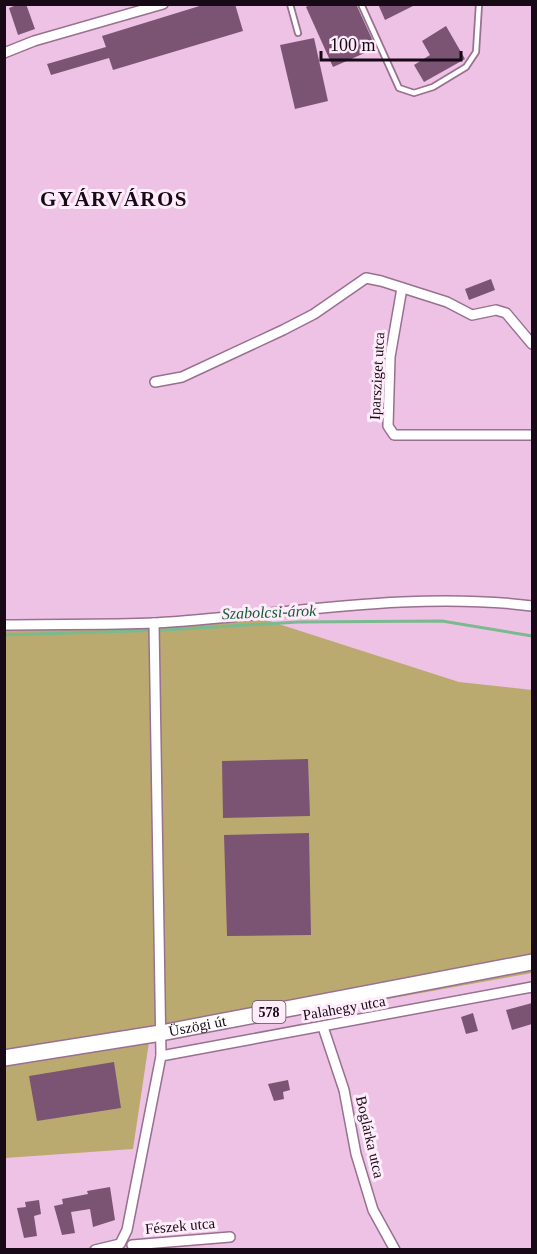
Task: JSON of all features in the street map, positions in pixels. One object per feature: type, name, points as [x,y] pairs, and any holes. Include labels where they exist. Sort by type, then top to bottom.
[{"type":"main road","name":"Üszögi út","points":[[4,1058],[161,1033],[532,962]]},
{"type":"street","points":[[4,53],[34,40],[163,4]]},
{"type":"street","points":[[155,382],[182,377],[283,330],[314,314],[366,278],[447,302],[472,315],[496,310],[506,313],[532,344]]},
{"type":"street","name":"Iparsziget utca","points":[[402,288],[390,357],[388,426],[394,435],[532,435]]},
{"type":"street","points":[[4,625],[154,628],[353,605],[456,602],[532,606]]},
{"type":"street","points":[[95,1250],[114,1247],[124,1238],[161,1056],[154,628]]},
{"type":"street","name":"Palahegy utca","points":[[161,1056],[532,987]]},
{"type":"street","name":"Boglárka utca","points":[[323,1027],[344,1090],[356,1154],[373,1210],[395,1250]]},
{"type":"street","name":"Fészek utca","points":[[135,1247],[230,1237]]},
{"type":"street","points":[[124,1238],[135,1247]]},
{"type":"lane","points":[[290,4],[298,33]]},
{"type":"lane","points":[[361,4],[399,88],[414,93],[433,87],[466,67],[476,52],[479,4]]},
{"type":"shaded area","points":[[263,619],[459,682],[532,690],[532,973],[149,1042],[133,1149],[5,1158],[4,631]]},
{"type":"building","points":[[26,4],[35,29],[18,35],[9,8]]},
{"type":"building","points":[[206,4],[235,4],[243,31],[113,70],[109,58],[51,75],[47,64],[106,47],[102,36]]},
{"type":"building","points":[[311,4],[356,4],[376,48],[333,67],[306,7]]},
{"type":"building","points":[[378,4],[417,4],[385,20]]},
{"type":"building","points":[[446,26],[465,59],[424,82],[414,65],[430,55],[422,41]]},
{"type":"building","points":[[314,38],[328,101],[295,109],[280,45]]},
{"type":"building","points":[[491,279],[495,290],[469,300],[465,289]]},
{"type":"building","points":[[308,759],[310,816],[223,818],[222,761]]},
{"type":"building","points":[[309,833],[311,935],[227,936],[224,835]]},
{"type":"building","points":[[532,1003],[532,1024],[512,1030],[506,1010]]},
{"type":"building","points":[[473,1013],[478,1031],[466,1034],[461,1017]]},
{"type":"building","points":[[114,1062],[121,1108],[37,1121],[29,1076]]},
{"type":"building","points":[[288,1080],[290,1090],[283,1092],[284,1099],[274,1101],[268,1084]]},
{"type":"building","points":[[110,1187],[115,1220],[93,1227],[90,1209],[71,1212],[75,1233],[62,1235],[54,1206],[63,1204],[62,1199]]},
{"type":"building","points":[[39,1200],[41,1214],[34,1216],[37,1236],[24,1238],[17,1208],[26,1207],[25,1202]]},
{"type":"waterway","name":"Szabolcsi-árok","points":[[4,635],[165,630],[298,622],[442,621],[532,636]]},
{"type":"district","name":"GYÁRVÁROS","points":[[114,199]]}]
